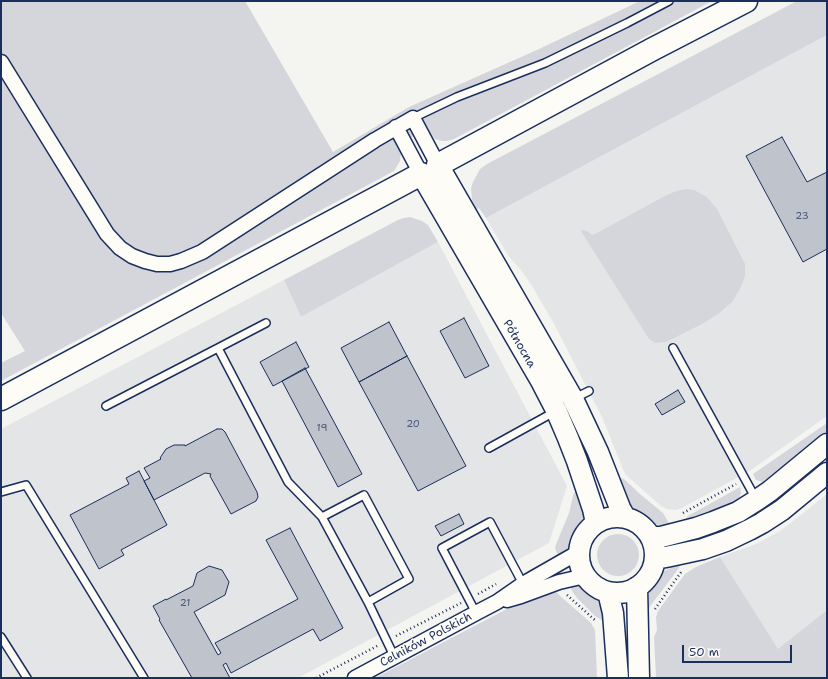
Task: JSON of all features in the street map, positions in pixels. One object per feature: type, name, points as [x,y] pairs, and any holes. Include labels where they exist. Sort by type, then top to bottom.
[{"type":"highway","points":[[1,399],[647,52],[746,1]]},
{"type":"street","points":[[1,62],[107,234],[120,248],[132,256],[157,264],[170,264],[202,252],[368,144],[413,118],[430,169]]},
{"type":"street","points":[[396,127],[430,169]]},
{"type":"street","name":"Północna","points":[[430,169],[581,395],[598,452],[625,517]]},
{"type":"street","name":"Północna","points":[[430,169],[556,410],[577,461],[593,509],[596,523]]},
{"type":"street","points":[[651,537],[661,537],[704,526],[726,517],[757,500],[827,444]]},
{"type":"street","points":[[655,559],[703,549],[731,539],[762,523],[782,510],[827,473]]},
{"type":"street","points":[[620,516],[625,517],[634,520],[642,526],[651,537],[654,546],[655,559],[653,568],[648,577],[637,587],[618,593],[608,592],[595,586],[585,576],[580,562],[579,552],[583,538],[589,529],[596,523],[605,518],[620,516]]},
{"type":"street","name":"Celników Polskich","points":[[497,602],[520,578],[554,567],[579,552]]},
{"type":"street","name":"Celników Polskich","points":[[357,677],[497,602],[521,596],[559,582],[585,576]]},
{"type":"street","points":[[637,587],[639,678]]},
{"type":"street","points":[[608,592],[613,613],[618,678]]},
{"type":"lane","points":[[413,118],[457,97],[545,63],[627,24],[669,1]]},
{"type":"lane","points":[[106,406],[266,323]]},
{"type":"lane","points":[[218,348],[288,482],[322,518],[368,602],[394,656]]},
{"type":"lane","points":[[673,348],[757,500]]},
{"type":"lane","points":[[490,448],[556,410]]},
{"type":"lane","points":[[1,492],[26,484],[144,678]]},
{"type":"lane","points":[[322,518],[364,495],[410,579],[368,602]]},
{"type":"lane","points":[[476,613],[442,548],[490,522],[520,578]]},
{"type":"lane","points":[[1,637],[27,678]]},
{"type":"path","points":[[680,514],[745,479]]},
{"type":"path","points":[[654,611],[674,582],[687,568]]},
{"type":"path","points":[[316,678],[469,599],[520,578]]},
{"type":"path","points":[[564,592],[597,622]]},
{"type":"shaded area","points":[[1,1],[245,1],[333,152],[409,107],[539,49],[640,1],[712,1],[454,139],[442,141],[435,139],[427,129],[398,144],[401,150],[400,161],[394,171],[1,381],[1,363],[25,351],[1,313]]},
{"type":"shaded area","points":[[797,1],[827,1],[827,35],[486,218],[479,208],[475,211],[471,189],[480,169],[487,164]]},
{"type":"shaded area","points":[[827,35],[827,416],[751,470],[682,508],[676,510],[667,509],[661,506],[625,474],[602,417],[553,322],[532,286],[521,270],[509,257],[486,218]]},
{"type":"shaded area","points":[[687,189],[694,190],[707,197],[717,209],[745,264],[745,276],[740,289],[732,302],[718,314],[702,324],[666,342],[655,343],[649,339],[581,231],[587,231],[592,235],[663,197],[676,191]]},
{"type":"shaded area","points":[[410,217],[422,221],[428,225],[438,242],[301,317],[284,280],[398,220]]},
{"type":"shaded area","points":[[438,242],[567,486],[549,543],[298,678],[4,678],[1,674],[1,429],[284,280],[301,317]]},
{"type":"shaded area","points":[[549,373],[596,470],[591,473]]},
{"type":"shaded area","points":[[827,423],[827,433],[768,482],[756,480],[753,474]]},
{"type":"shaded area","points":[[827,454],[827,462],[784,497],[748,522],[694,543],[692,536]]},
{"type":"shaded area","points":[[618,477],[624,479],[663,513],[670,525],[653,524],[632,507]]},
{"type":"shaded area","points":[[740,487],[741,493],[736,503],[687,521],[685,520],[688,516]]},
{"type":"shaded area","points":[[577,491],[584,511],[583,518],[567,549],[558,555],[555,547],[569,513],[574,493]]},
{"type":"shaded area","points":[[827,494],[827,610],[778,650],[720,557],[756,544],[780,531]]},
{"type":"shaded area","points":[[618,534],[633,540],[639,555],[633,570],[618,576],[603,570],[597,555],[603,540]]},
{"type":"shaded area","points":[[720,557],[778,649],[827,610],[827,678],[656,678],[654,637],[657,630],[656,617],[658,611],[685,574],[696,567]]},
{"type":"shaded area","points":[[680,564],[679,568],[651,605],[647,613],[647,598],[652,587],[664,571]]},
{"type":"shaded area","points":[[570,585],[587,589],[596,598],[602,609],[605,622],[595,616],[577,598]]},
{"type":"shaded area","points":[[555,590],[591,623],[595,630],[597,678],[375,678],[526,599]]},
{"type":"building","points":[[782,137],[807,182],[827,172],[827,249],[803,262],[746,156]]},
{"type":"building","points":[[464,318],[489,366],[465,378],[440,331]]},
{"type":"building","points":[[389,322],[407,356],[359,382],[341,348]]},
{"type":"building","points":[[296,342],[309,367],[273,386],[260,362]]},
{"type":"building","points":[[407,356],[466,466],[418,491],[359,382]]},
{"type":"building","points":[[305,368],[362,474],[338,487],[282,381]]},
{"type":"building","points":[[678,390],[685,402],[662,415],[655,404]]},
{"type":"building","points":[[217,429],[222,429],[225,432],[257,492],[258,497],[256,501],[231,514],[210,476],[211,474],[205,473],[154,500],[144,481],[150,478],[144,468],[161,459],[160,458],[166,449],[174,445],[185,446]]},
{"type":"building","points":[[139,471],[167,525],[121,550],[124,555],[99,569],[70,515],[129,484],[126,478]]},
{"type":"building","points":[[459,514],[464,524],[441,536],[435,526]]},
{"type":"building","points":[[290,528],[343,628],[320,641],[313,629],[231,673],[226,663],[223,665],[230,678],[192,678],[159,620],[160,619],[153,606],[193,586],[197,573],[209,566],[222,570],[229,582],[225,595],[194,612],[218,655],[221,653],[215,643],[298,599],[266,540]]}]
